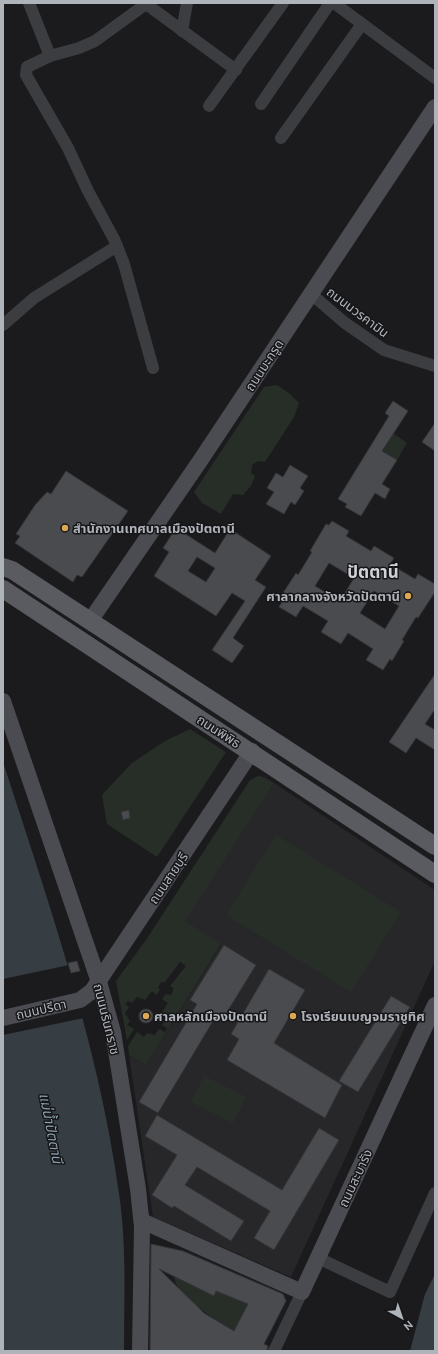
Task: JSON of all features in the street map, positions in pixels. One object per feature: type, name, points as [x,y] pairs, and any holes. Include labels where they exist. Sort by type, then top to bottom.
[{"type":"main road","name":"ถนนพิพิธ","points":[[3,567],[12,570],[146,659],[435,846]]},
{"type":"main road","name":"ถนนพิพิธ","points":[[3,589],[256,754],[435,874]]},
{"type":"main road","points":[[78,639],[90,621]]},
{"type":"main road","points":[[135,676],[146,659]]},
{"type":"main road","points":[[194,714],[205,696]]},
{"type":"main road","points":[[256,754],[272,740]]},
{"type":"main road","points":[[327,802],[338,784]]},
{"type":"street","points":[[29,3],[50,56]]},
{"type":"street","points":[[182,31],[187,3]]},
{"type":"street","points":[[209,106],[284,3]]},
{"type":"street","points":[[261,104],[330,3]]},
{"type":"street","points":[[334,3],[435,78]]},
{"type":"street","points":[[153,368],[124,264],[117,246],[68,148],[26,75],[27,67],[50,56],[79,48],[94,41],[145,4],[236,70]]},
{"type":"street","points":[[281,138],[362,24]]},
{"type":"street","name":"ถนนมะกรูด","points":[[90,621],[200,461],[310,293],[435,108]]},
{"type":"street","points":[[3,325],[34,298],[117,246]]},
{"type":"street","name":"ถนนนวรคามิน","points":[[310,293],[345,323],[384,350],[435,366]]},
{"type":"street","name":"ถนนนรินทราช","points":[[3,701],[99,982],[113,1032],[142,1221],[140,1351]]},
{"type":"street","name":"ถนนสายบุรี","points":[[80,1000],[86,998],[99,982],[256,754]]},
{"type":"street","name":"ถนนปรีดา","points":[[3,1018],[80,1000]]},
{"type":"street","name":"ถนนสะบารัง","points":[[274,1351],[435,1005]]},
{"type":"street","points":[[318,1258],[390,1292],[435,1193]]},
{"type":"street","points":[[142,1221],[302,1292]]},
{"type":"shaded area","points":[[277,385],[290,394],[299,403],[294,417],[265,462],[258,461],[252,465],[251,473],[255,476],[251,486],[243,495],[233,494],[221,514],[202,503],[194,492],[264,387]]},
{"type":"shaded area","points":[[393,433],[407,443],[397,460],[382,451]]},
{"type":"shaded area","points":[[190,729],[226,752],[157,857],[107,824],[102,795],[132,763],[165,741]]},
{"type":"shaded area","points":[[258,776],[264,777],[274,783],[185,921],[221,944],[146,1065],[129,1055],[128,1046],[137,1032],[144,1037],[147,1033],[155,1035],[159,1029],[165,1032],[167,1028],[162,1025],[166,1018],[162,1012],[168,1003],[162,999],[166,994],[171,995],[173,988],[170,986],[186,966],[180,962],[165,982],[161,982],[158,988],[160,990],[156,995],[152,991],[145,1000],[137,997],[132,1003],[128,1001],[125,1004],[129,1007],[125,1013],[130,1021],[127,1025],[134,1029],[127,1040],[116,981],[146,940],[250,780]]},
{"type":"shaded area","name":"โรงเรียนเบญจมราชูทิศ","points":[[274,783],[435,890],[435,961],[291,1277],[153,1217],[129,1055],[146,1065],[221,945],[184,921]]},
{"type":"shaded area","points":[[276,835],[401,912],[351,992],[226,915]]},
{"type":"shaded area","points":[[204,1076],[246,1097],[233,1123],[191,1102]]},
{"type":"shaded area","points":[[174,1276],[214,1296],[216,1291],[248,1304],[234,1331],[198,1307],[189,1299],[181,1291]]},
{"type":"water","name":"แม่น้ำปัตตานี","points":[[3,762],[70,972],[98,1079],[109,1133],[121,1207],[124,1269],[124,1351],[3,1351]]},
{"type":"water","points":[[435,1274],[435,1351],[410,1351],[425,1294]]},
{"type":"pier","points":[[69,965],[84,1018],[3,1035],[3,979]]},
{"type":"building","points":[[393,401],[408,411],[382,451],[397,460],[382,484],[390,489],[385,499],[375,493],[361,516],[345,507],[347,504],[338,499],[389,416],[385,413]]},
{"type":"building","points":[[435,423],[435,451],[422,442]]},
{"type":"building","points":[[290,465],[308,476],[300,488],[304,491],[295,505],[291,502],[284,514],[266,504],[274,492],[267,488],[276,473],[283,477]]},
{"type":"building","name":"สำนักงานเทศบาลเมืองปัตตานี","points":[[66,471],[128,511],[82,577],[77,575],[73,582],[15,543],[20,536],[16,534],[35,505],[47,492],[51,494]]},
{"type":"building","name":"ศาลากลางจังหวัดปัตตานี","points":[[332,521],[349,531],[346,536],[371,551],[374,546],[394,558],[390,564],[415,579],[418,574],[435,584],[435,592],[418,618],[416,617],[402,640],[404,641],[392,661],[390,659],[383,670],[366,660],[373,649],[348,633],[341,644],[321,632],[328,621],[303,606],[296,617],[279,607],[286,595],[283,593],[296,573],[298,575],[312,552],[310,551],[326,524],[329,525]],"holes":[[[329,563],[354,578],[340,601],[315,586]],[[374,591],[399,606],[385,629],[360,613]]]},
{"type":"building","points":[[176,528],[215,553],[230,529],[271,556],[255,580],[266,587],[233,638],[244,646],[232,663],[212,650],[245,601],[232,593],[216,616],[154,576],[169,552],[163,548]],"holes":[[[197,557],[215,568],[206,582],[188,571]]]},
{"type":"building","points":[[435,674],[435,709],[425,724],[435,730],[435,750],[416,738],[406,753],[389,742]]},
{"type":"building","points":[[129,810],[130,818],[123,820],[121,812]]},
{"type":"building","points":[[224,945],[256,965],[222,1020],[216,1016],[158,1113],[139,1102],[197,1004],[190,1000]]},
{"type":"building","points":[[77,961],[80,971],[71,973],[68,963]]},
{"type":"building","points":[[269,969],[305,990],[274,1043],[342,1085],[325,1118],[227,1060],[239,1039],[231,1034]]},
{"type":"building","points":[[391,996],[410,1007],[358,1092],[339,1081]]},
{"type":"building","name":"ศาลหลักเมืองปัตตานี","points":[[143,1009],[149,1009],[153,1013],[153,1019],[149,1023],[143,1023],[139,1019],[139,1013]]},
{"type":"building","points":[[157,1115],[282,1190],[319,1128],[339,1140],[274,1250],[254,1238],[270,1211],[197,1167],[185,1185],[244,1221],[231,1241],[174,1206],[172,1208],[152,1195],[177,1155],[145,1136]]},
{"type":"building","points":[[151,1244],[183,1251],[283,1294],[286,1301],[264,1344],[268,1346],[267,1351],[150,1351]],"holes":[[[159,1269],[214,1296],[216,1291],[248,1304],[234,1331],[204,1313]]]},
{"type":"place","name":"สำนักงานเทศบาลเมืองปัตตานี","points":[[65,528]]},
{"type":"place","name":"ศาลากลางจังหวัดปัตตานี","points":[[408,596]]},
{"type":"place","name":"ศาลหลักเมืองปัตตานี","points":[[146,1016]]},
{"type":"place","name":"โรงเรียนเบญจมราชูทิศ","points":[[293,1016]]},
{"type":"district","name":"ปัตตานี","points":[[373,571]]}]
